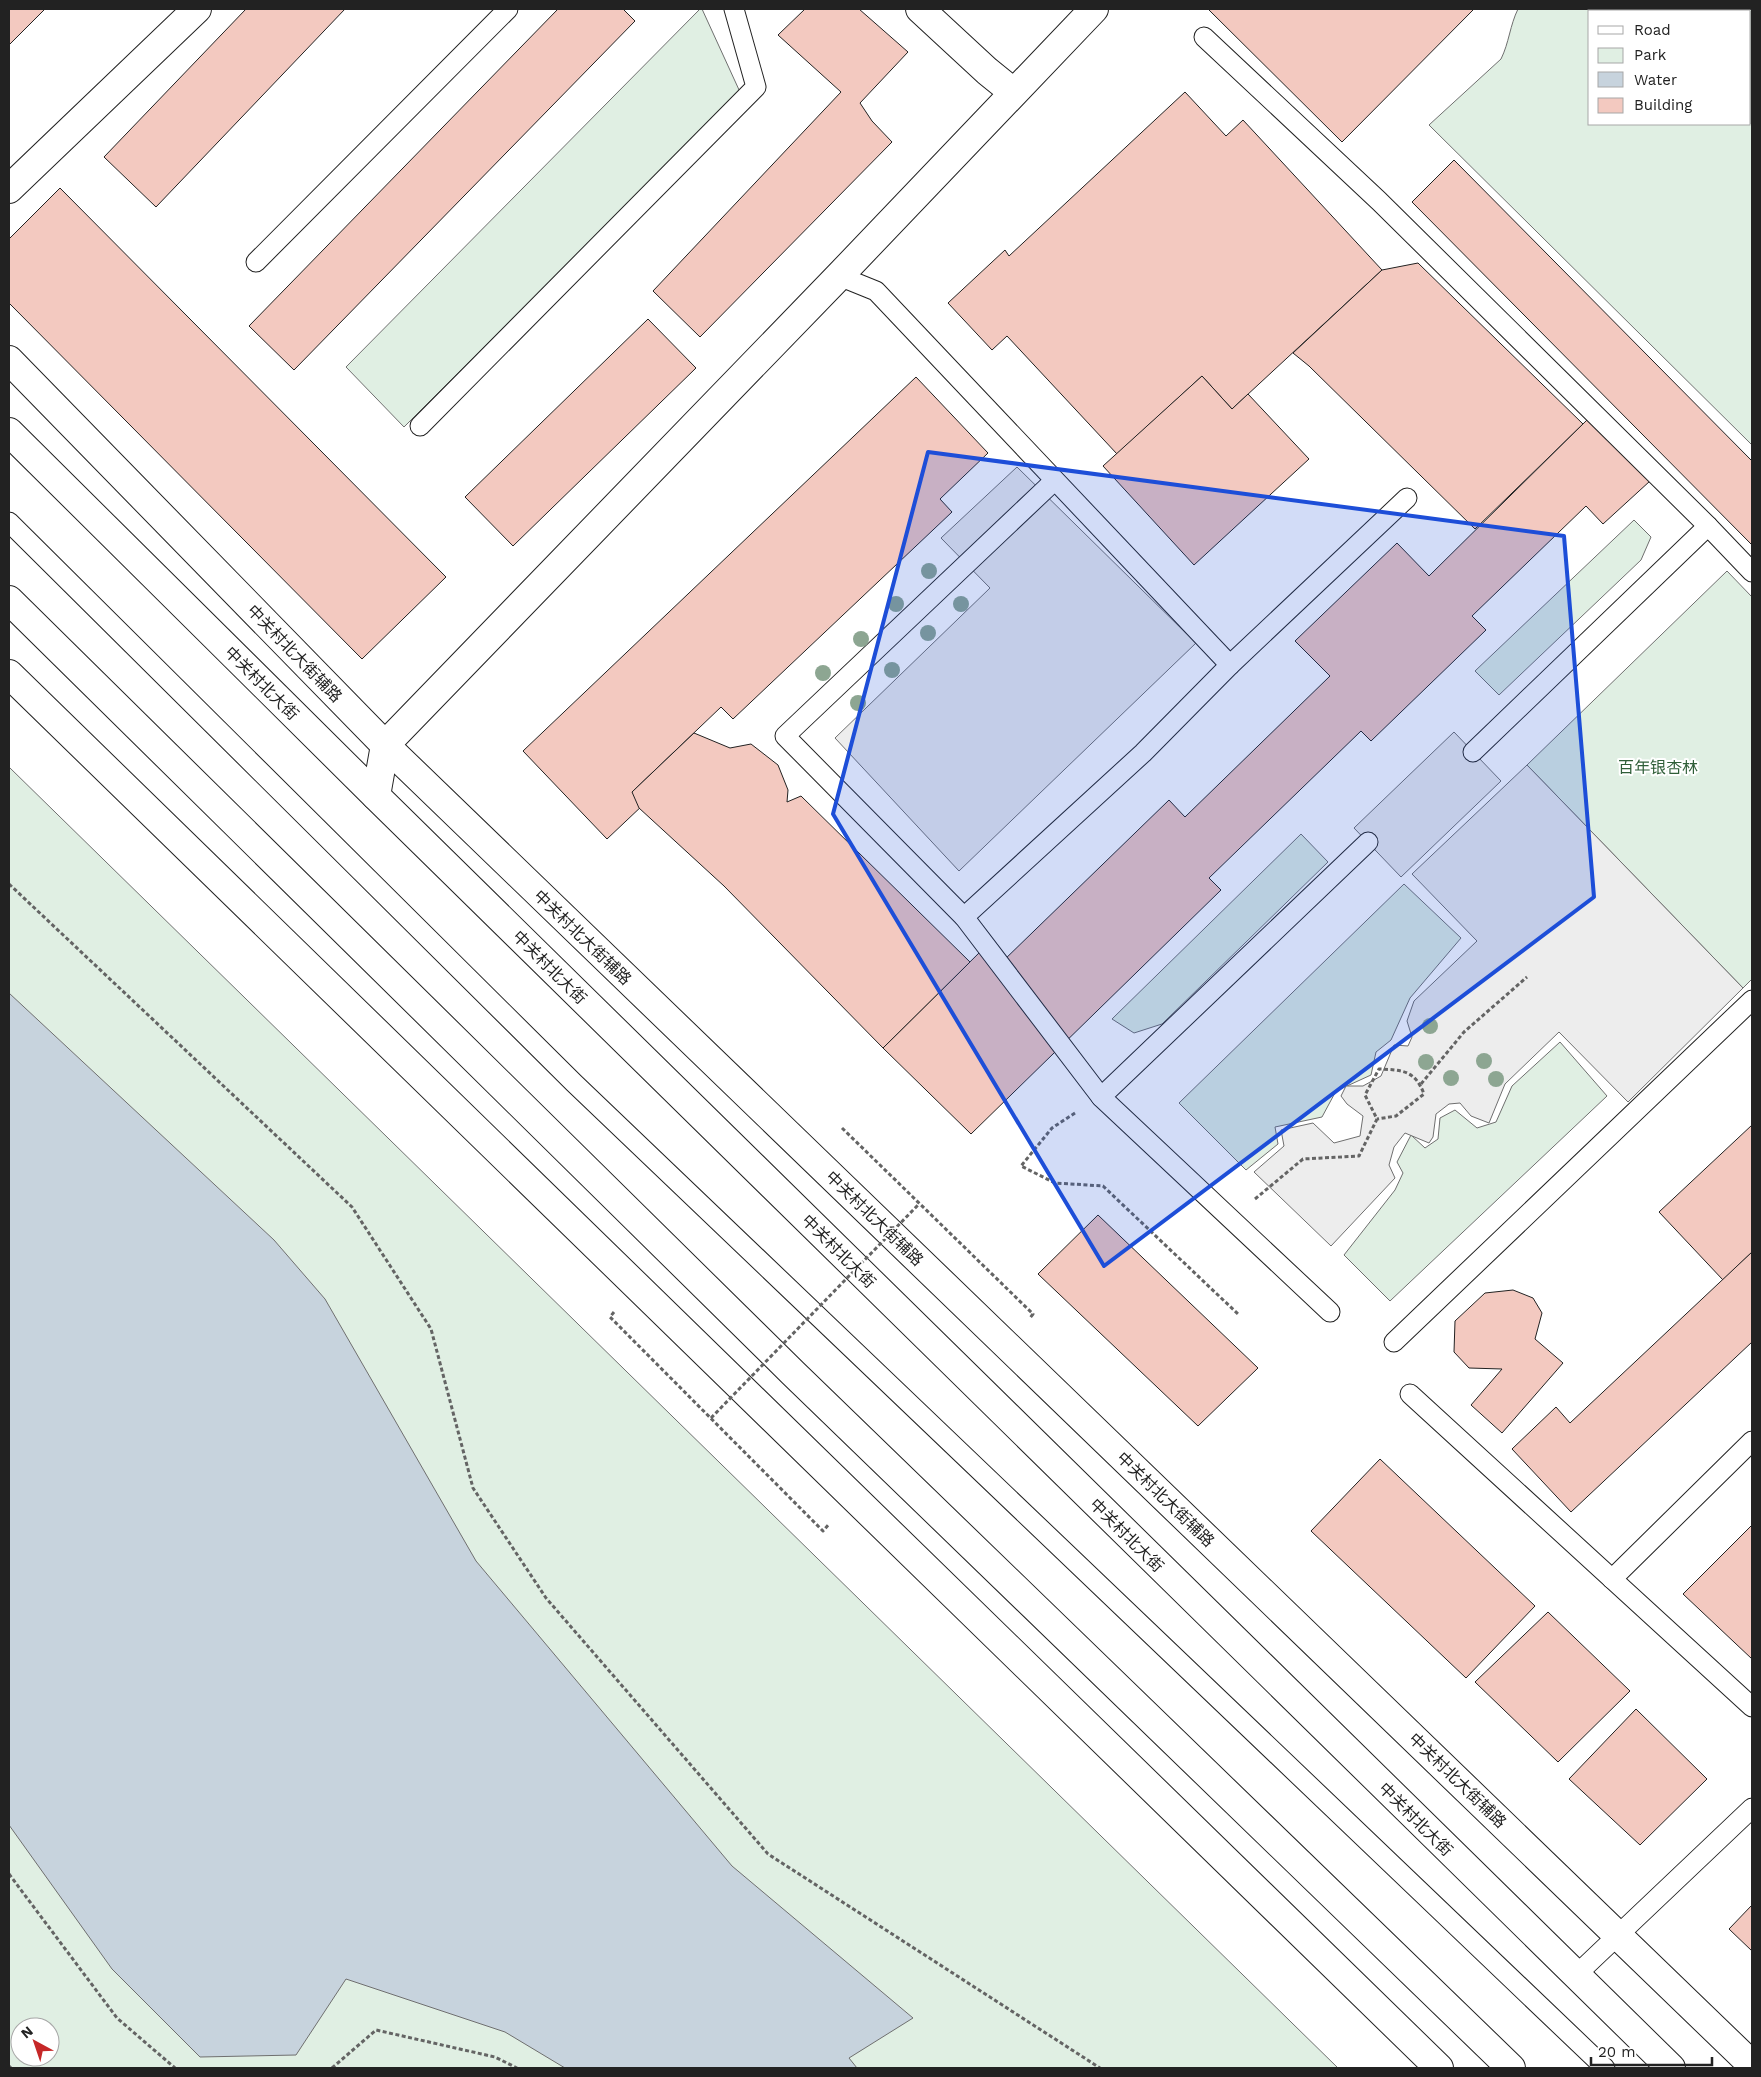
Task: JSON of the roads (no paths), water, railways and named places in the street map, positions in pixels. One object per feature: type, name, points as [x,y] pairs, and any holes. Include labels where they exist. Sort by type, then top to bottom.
[{"type":"street","points":[[9,189],[197,9]]},
{"type":"street","points":[[920,9],[987,71],[1013,92]]},
{"type":"street","points":[[376,796],[385,745],[839,276],[1094,9]]},
{"type":"street","name":"中关村北大街辅路","points":[[9,360],[385,745],[1752,2064]]},
{"type":"street","name":"中关村北大街","points":[[9,432],[376,796],[1575,1976],[1671,2068]]},
{"type":"street","points":[[9,600],[793,1374],[1511,2068]]},
{"type":"street","points":[[9,674],[1439,2068]]},
{"type":"lane","points":[[256,262],[508,9]]},
{"type":"lane","points":[[420,426],[756,87],[734,9]]},
{"type":"lane","points":[[1204,37],[1379,201],[1708,526],[1752,572]]},
{"type":"lane","points":[[839,276],[876,291],[1230,665]]},
{"type":"lane","points":[[1054,481],[785,736],[964,917],[1101,1097],[1330,1312]]},
{"type":"lane","points":[[964,917],[1143,752],[1230,665],[1407,498]]},
{"type":"lane","points":[[9,522],[574,1083],[1092,1580],[1605,2068]]},
{"type":"lane","points":[[1473,752],[1708,526]]},
{"type":"lane","points":[[1101,1097],[1368,842]]},
{"type":"lane","points":[[1394,1342],[1752,1000]]},
{"type":"lane","points":[[1410,1394],[1752,1707]]},
{"type":"lane","points":[[1612,1579],[1752,1441]]},
{"type":"lane","points":[[1575,1976],[1752,1808]]},
{"type":"water","points":[[9,993],[274,1240],[325,1299],[476,1561],[732,1866],[913,2018],[849,2058],[857,2068],[565,2068],[505,2032],[346,1979],[296,2055],[200,2057],[112,1969],[9,1825]]},
{"type":"park label","name":"百年银杏林","points":[[1658,767]]}]
